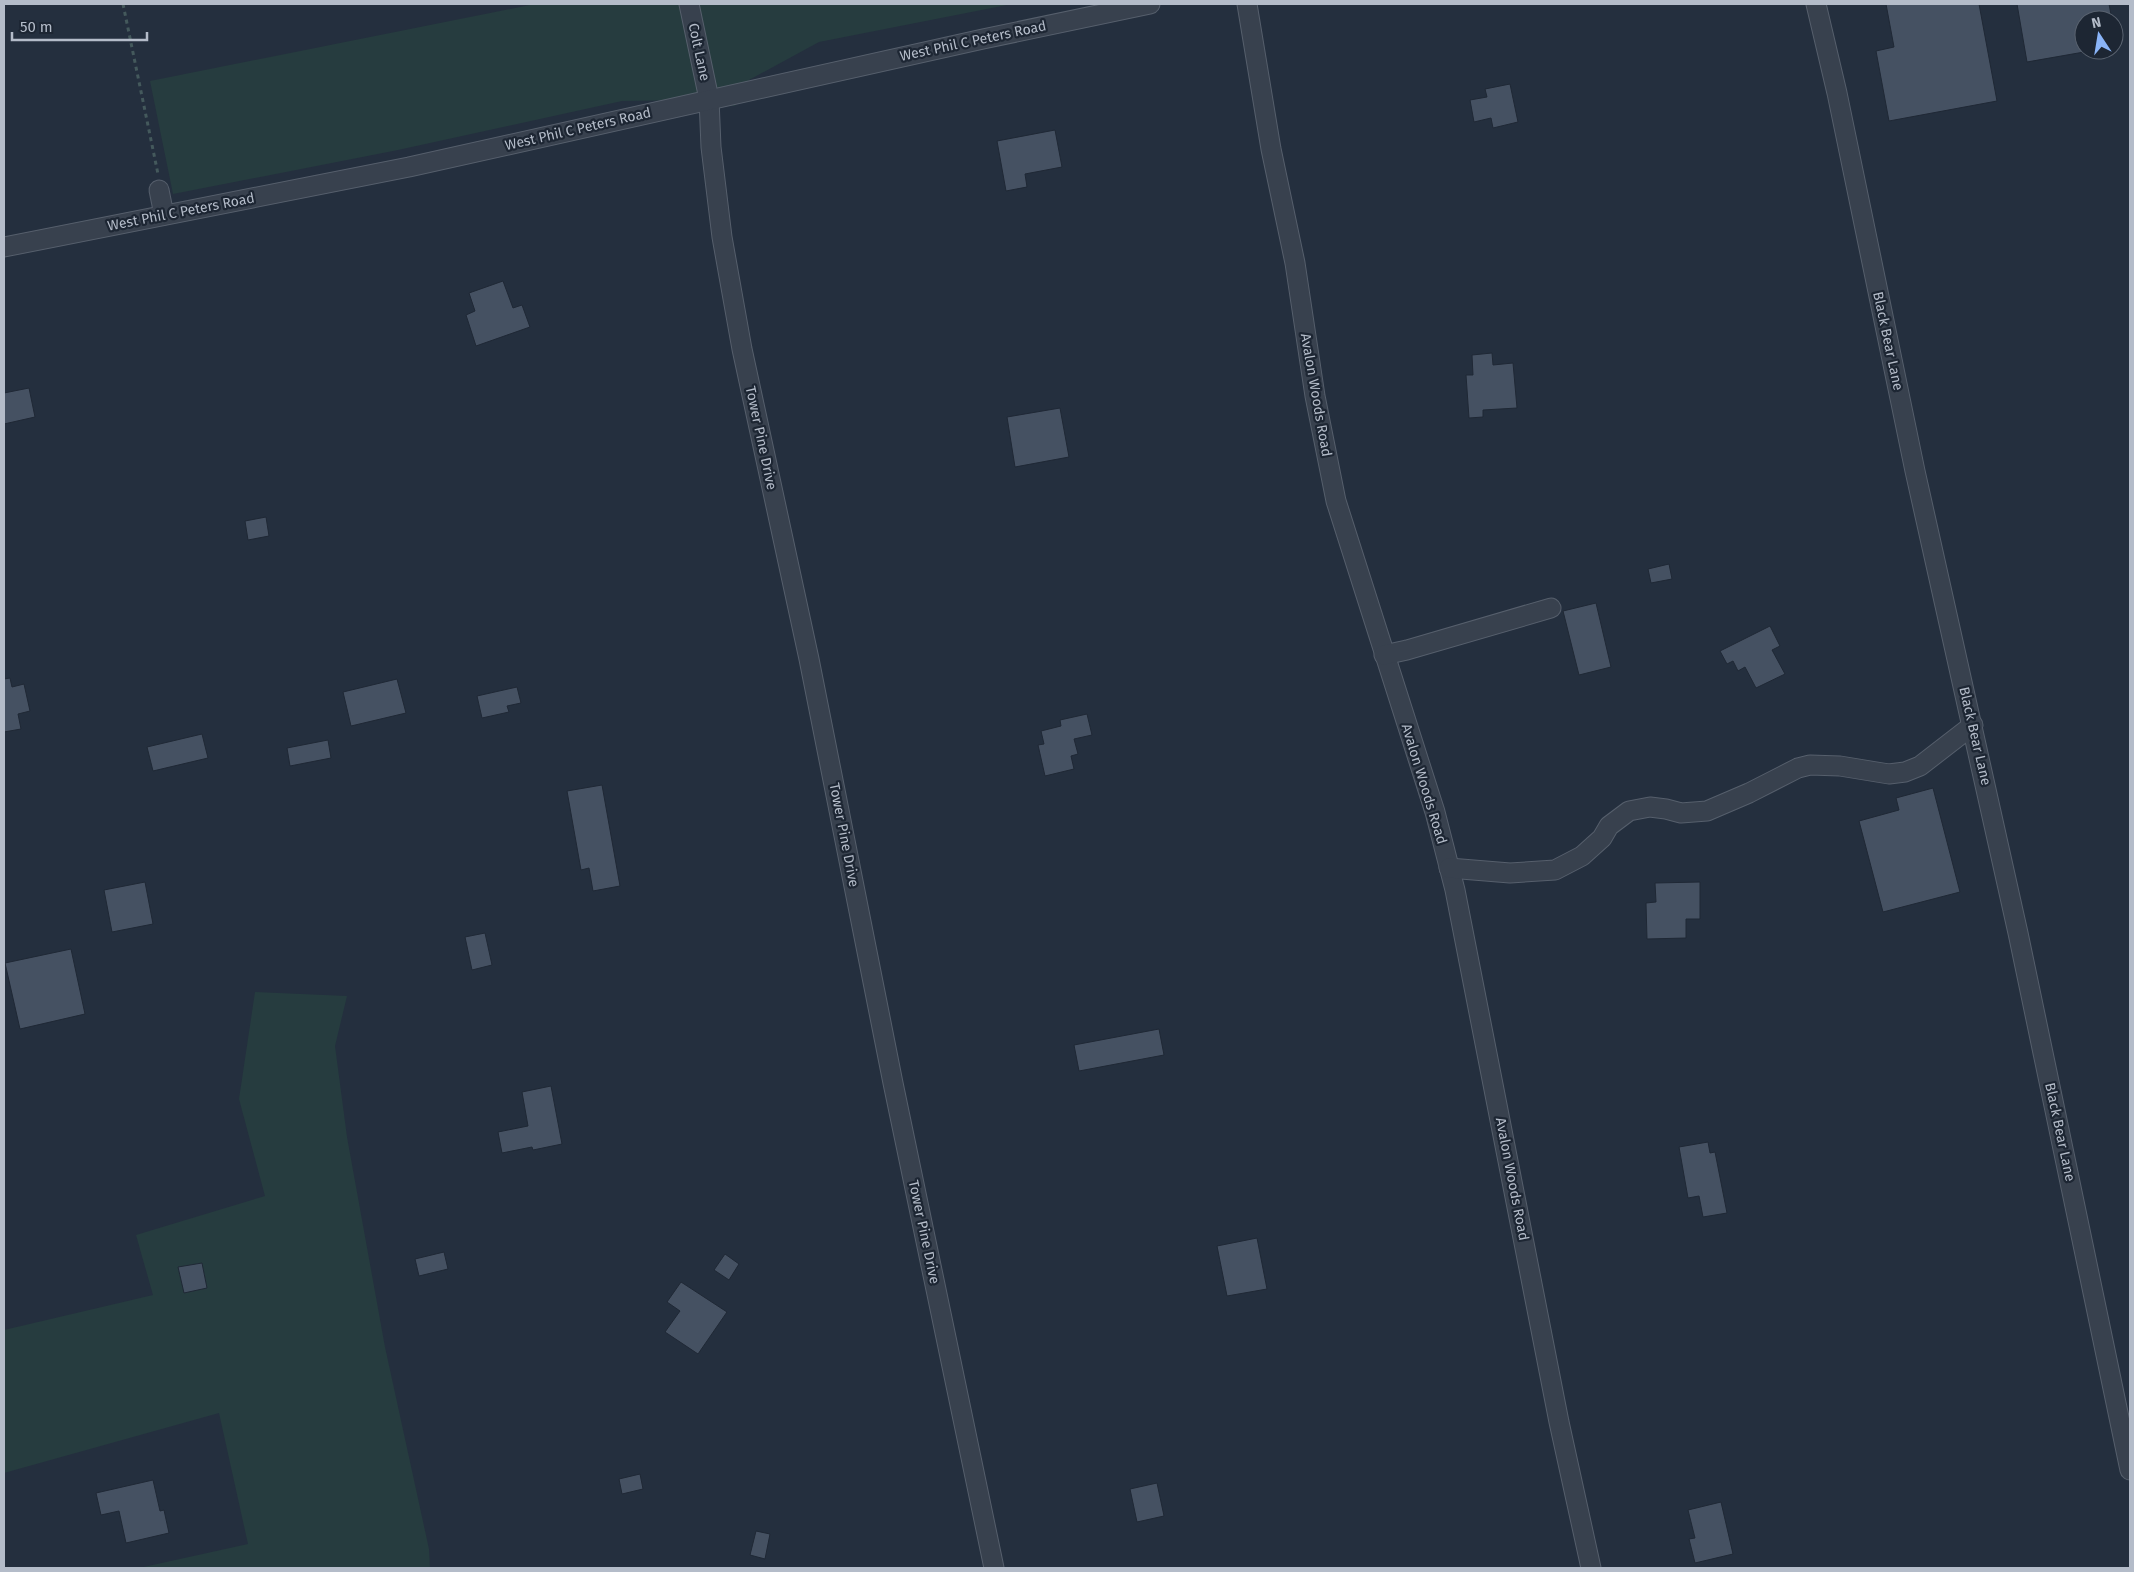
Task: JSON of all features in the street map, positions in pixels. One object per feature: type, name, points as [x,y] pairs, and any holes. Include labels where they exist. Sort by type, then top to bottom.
[{"type":"street","name":"Colt Lane","points":[[689,4],[709,99]]},
{"type":"street","name":"West Phil C Peters Road","points":[[4,247],[409,166],[1150,4]]},
{"type":"street","name":"Avalon Woods Road","points":[[1247,4],[1271,149],[1295,262],[1315,396],[1336,501],[1435,812],[1449,868],[1559,1422],[1591,1568]]},
{"type":"street","name":"Black Bear Lane","points":[[1816,4],[1837,93],[1915,471],[1973,726],[2130,1470]]},
{"type":"street","name":"Tower Pine Drive","points":[[709,99],[711,147],[722,237],[742,349],[809,659],[895,1092],[994,1568]]},
{"type":"street","points":[[159,190],[164,215]]},
{"type":"street","points":[[1384,654],[1407,650],[1551,608]]},
{"type":"street","points":[[1449,868],[1510,873],[1555,870],[1572,863],[1582,856],[1602,838],[1614,822],[1629,811],[1650,807],[1666,808],[1681,813],[1707,811],[1749,793],[1798,768],[1810,765],[1840,766],[1889,774],[1905,772],[1920,766],[1973,726]]},
{"type":"path","points":[[123,4],[158,168],[159,190]]},
{"type":"green space","points":[[535,4],[1012,4],[819,42],[749,80],[735,106],[699,100],[622,101],[398,150],[173,194],[150,81]]},
{"type":"green space","points":[[255,992],[347,996],[335,1046],[347,1137],[385,1347],[429,1549],[430,1568],[139,1568],[248,1544],[219,1413],[4,1473],[4,1330],[153,1295],[136,1235],[265,1196],[239,1099]]},
{"type":"building","points":[[1886,4],[1979,4],[1997,101],[1889,121],[1876,51],[1894,47]]},
{"type":"building","points":[[2017,4],[2109,4],[2110,10],[2074,10],[2074,54],[2027,62]]},
{"type":"building","points":[[1510,84],[1518,122],[1493,128],[1491,118],[1474,122],[1470,100],[1487,97],[1485,89]]},
{"type":"building","points":[[1055,130],[1062,167],[1025,174],[1027,187],[1006,191],[997,141]]},
{"type":"building","points":[[503,281],[513,308],[522,305],[530,327],[476,346],[466,315],[475,311],[469,293]]},
{"type":"building","points":[[1492,353],[1493,365],[1513,363],[1517,408],[1483,410],[1483,417],[1469,418],[1466,375],[1473,375],[1472,355]]},
{"type":"building","points":[[29,388],[35,417],[4,424],[4,393]]},
{"type":"building","points":[[1060,408],[1069,457],[1015,467],[1007,417]]},
{"type":"building","points":[[266,517],[269,536],[248,540],[245,521]]},
{"type":"building","points":[[1669,564],[1672,579],[1651,583],[1648,569]]},
{"type":"building","points":[[1596,603],[1611,667],[1579,675],[1563,611]]},
{"type":"building","points":[[1770,626],[1780,646],[1772,650],[1785,674],[1756,688],[1745,667],[1738,671],[1733,661],[1727,664],[1720,651]]},
{"type":"building","points":[[10,678],[12,687],[24,684],[30,711],[18,714],[21,729],[4,732],[4,679]]},
{"type":"building","points":[[397,679],[406,713],[351,726],[343,692]]},
{"type":"building","points":[[517,687],[521,703],[507,706],[509,712],[482,718],[477,696]]},
{"type":"building","points":[[1087,714],[1092,735],[1074,739],[1078,754],[1071,756],[1074,769],[1045,776],[1038,745],[1044,744],[1041,731],[1061,726],[1060,720]]},
{"type":"building","points":[[202,734],[208,758],[153,771],[147,747]]},
{"type":"building","points":[[328,740],[331,758],[290,766],[287,748]]},
{"type":"building","points":[[602,785],[620,886],[593,891],[589,868],[581,870],[567,791]]},
{"type":"building","points":[[1933,788],[1960,892],[1883,912],[1859,821],[1899,810],[1896,798]]},
{"type":"building","points":[[145,882],[153,924],[112,932],[104,890]]},
{"type":"building","points":[[1700,882],[1700,919],[1686,919],[1686,938],[1647,939],[1646,903],[1656,902],[1655,883]]},
{"type":"building","points":[[485,933],[492,965],[472,970],[465,937]]},
{"type":"building","points":[[71,949],[85,1014],[20,1029],[5,963]]},
{"type":"building","points":[[1159,1029],[1164,1055],[1079,1071],[1074,1045]]},
{"type":"building","points":[[551,1086],[562,1144],[533,1150],[532,1147],[502,1153],[498,1132],[528,1126],[522,1092]]},
{"type":"building","points":[[1708,1142],[1710,1153],[1715,1152],[1727,1213],[1703,1217],[1699,1196],[1688,1198],[1679,1147]]},
{"type":"building","points":[[1257,1238],[1267,1289],[1227,1296],[1217,1246]]},
{"type":"building","points":[[444,1252],[448,1269],[419,1276],[415,1259]]},
{"type":"building","points":[[725,1254],[739,1264],[729,1280],[714,1270]]},
{"type":"building","points":[[202,1263],[207,1288],[184,1293],[178,1267]]},
{"type":"building","points":[[681,1282],[727,1312],[698,1354],[665,1332],[680,1311],[667,1302]]},
{"type":"building","points":[[640,1474],[643,1489],[622,1494],[619,1479]]},
{"type":"building","points":[[153,1480],[160,1511],[164,1510],[169,1533],[126,1543],[119,1511],[101,1515],[96,1493]]},
{"type":"building","points":[[1157,1483],[1164,1516],[1137,1522],[1130,1489]]},
{"type":"building","points":[[1721,1502],[1733,1554],[1695,1563],[1689,1539],[1695,1538],[1688,1510]]},
{"type":"building","points":[[756,1531],[770,1534],[765,1559],[750,1555]]}]
